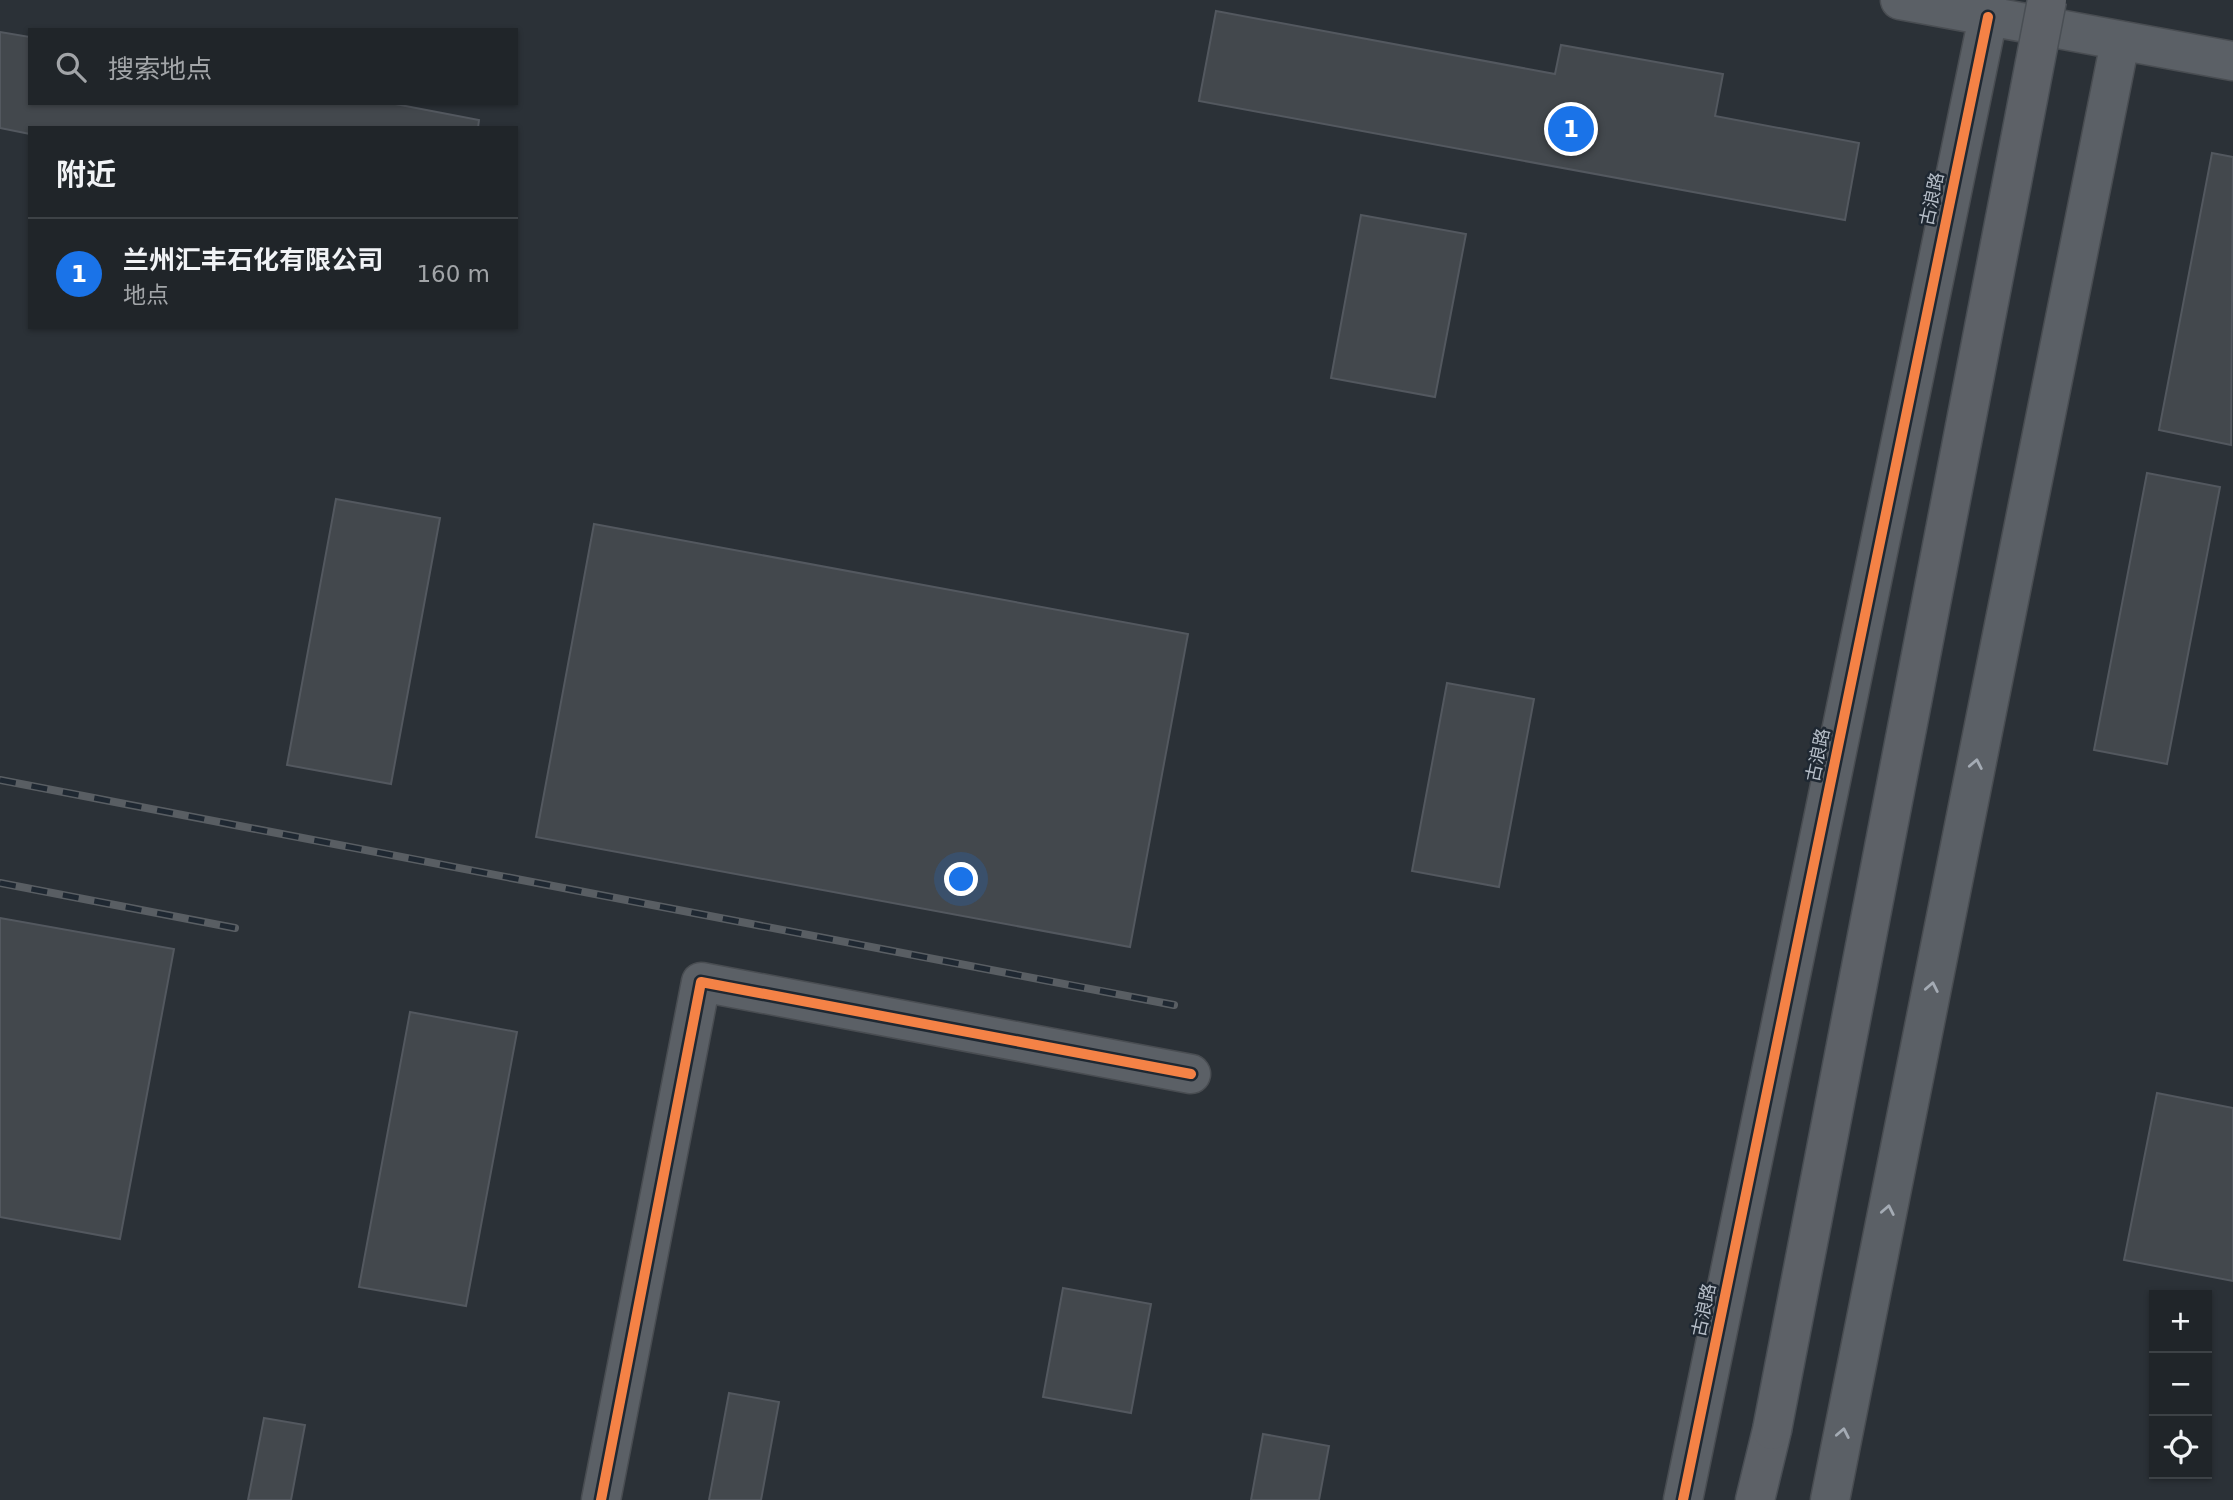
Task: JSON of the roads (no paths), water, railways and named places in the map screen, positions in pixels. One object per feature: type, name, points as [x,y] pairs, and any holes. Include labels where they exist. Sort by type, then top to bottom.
[{"type":"main road","points":[[1762,1500],[1772,1430],[2047,0]]},
{"type":"main road","points":[[1755,1500],[1772,1430]]},
{"type":"street","points":[[1900,0],[2233,61]]},
{"type":"street","name":"古浪路","points":[[1683,1500],[1988,17]]},
{"type":"street","points":[[1830,1500],[2120,42]]},
{"type":"street","points":[[601,1500],[701,982],[1191,1074]]},
{"type":"railway","points":[[0,780],[1174,1005]]},
{"type":"railway","points":[[0,883],[235,928]]},
{"type":"place","name":"兰州汇丰石化有限公司","points":[[1571,129]]}]
